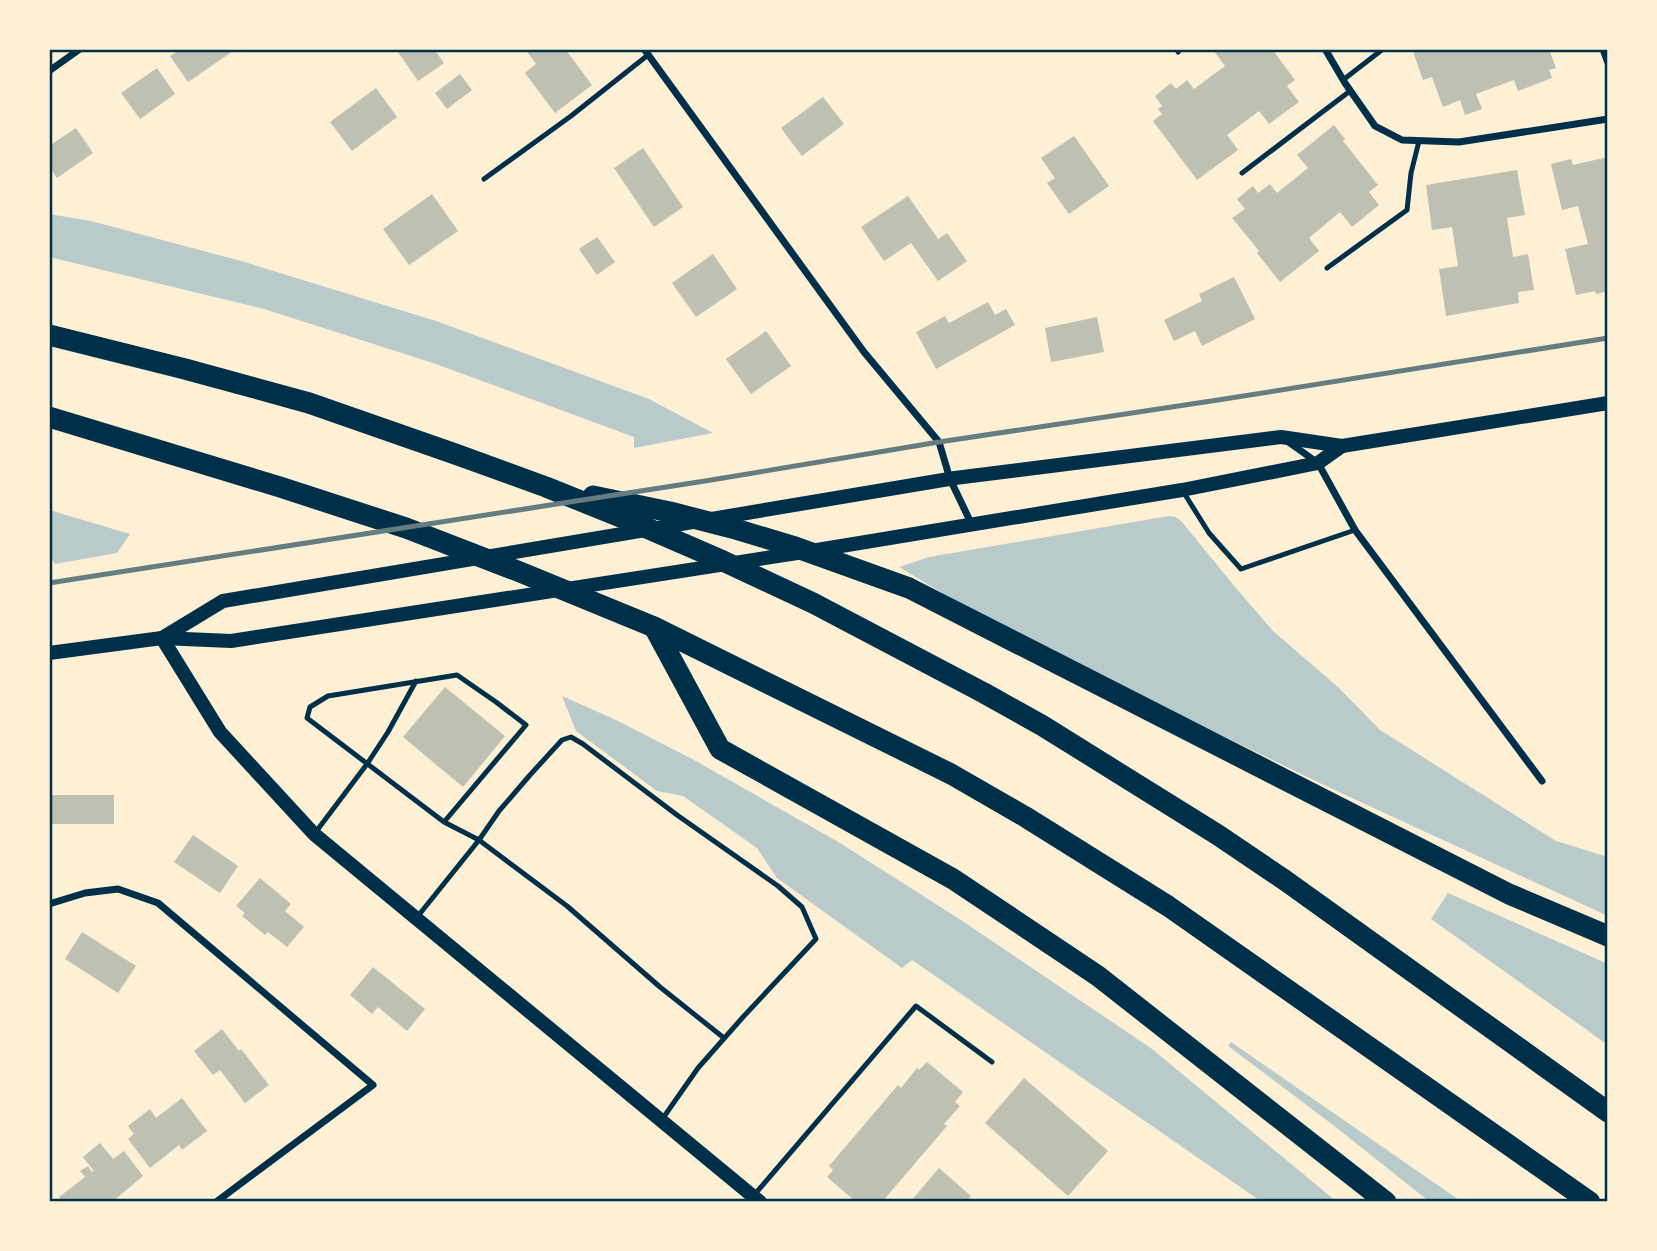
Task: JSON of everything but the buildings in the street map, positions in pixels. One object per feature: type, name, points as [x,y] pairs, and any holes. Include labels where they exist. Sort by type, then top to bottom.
[{"type":"highway","points":[[49,335],[309,403],[458,455],[667,536],[813,603],[1043,726],[1219,835],[1608,1112]]},
{"type":"highway","points":[[49,417],[406,528],[546,582],[654,627],[951,774],[1168,906],[1590,1202]]},
{"type":"highway","points":[[546,487],[670,512],[732,528],[792,546],[909,588],[1509,894],[1608,936]]},
{"type":"highway","points":[[654,627],[720,749],[953,879],[1098,976],[1386,1202]]},
{"type":"main road","points":[[162,638],[223,601],[950,479],[1281,437],[1342,446],[1608,404]]},
{"type":"main road","points":[[49,653],[162,638],[231,641],[972,525],[1182,490],[1318,463],[1342,446]]},
{"type":"main road","points":[[162,638],[220,732],[314,834],[757,1199]]},
{"type":"street","points":[[49,71],[80,49]]},
{"type":"street","points":[[1325,49],[1375,126],[1402,140],[1459,142],[1608,119]]},
{"type":"street","points":[[1603,49],[1608,63]]},
{"type":"street","points":[[646,52],[864,352],[939,442],[950,479],[972,525]]},
{"type":"street","points":[[1281,437],[1318,463],[1355,530],[1542,781]]},
{"type":"street","points":[[49,904],[85,893],[118,889],[158,903],[373,1085],[216,1202]]},
{"type":"lane","points":[[1343,80],[1384,49]]},
{"type":"lane","points":[[484,179],[571,116],[646,52]]},
{"type":"lane","points":[[1242,173],[1350,91]]},
{"type":"lane","points":[[1326,268],[1407,211],[1411,173],[1419,141]]},
{"type":"lane","points":[[1182,490],[1209,533],[1241,569],[1355,530]]},
{"type":"lane","points":[[444,822],[526,725],[457,675],[328,696],[310,707],[307,718],[444,822],[479,840],[567,906],[660,987],[724,1038]]},
{"type":"lane","points":[[314,834],[367,764],[388,732],[415,681]]},
{"type":"lane","points":[[416,918],[499,811],[562,740],[571,737],[778,886],[802,907],[816,939],[698,1068],[662,1121]]},
{"type":"lane","points":[[757,1199],[916,1006],[992,1062]]},
{"type":"shaded area","points":[[49,214],[91,221],[241,261],[436,321],[649,399],[713,433],[634,448],[634,437],[436,364],[264,309],[49,257]]},
{"type":"shaded area","points":[[49,510],[130,534],[117,553],[55,564],[49,555]]},
{"type":"shaded area","points":[[1169,516],[1182,522],[1273,631],[1339,688],[1380,730],[1556,841],[1608,857],[1608,916],[1326,786],[999,627],[899,567],[929,557]]},
{"type":"shaded area","points":[[562,696],[694,760],[840,843],[964,922],[1152,1049],[1337,1202],[1262,1202],[912,960],[902,968],[777,878],[757,848],[683,796],[657,791],[576,731]]},
{"type":"shaded area","points":[[1448,893],[1608,964],[1608,1045],[1431,919]]},
{"type":"shaded area","points":[[1231,1042],[1462,1202],[1430,1202],[1228,1046]]},
{"type":"railway","points":[[49,583],[1608,338]]}]
